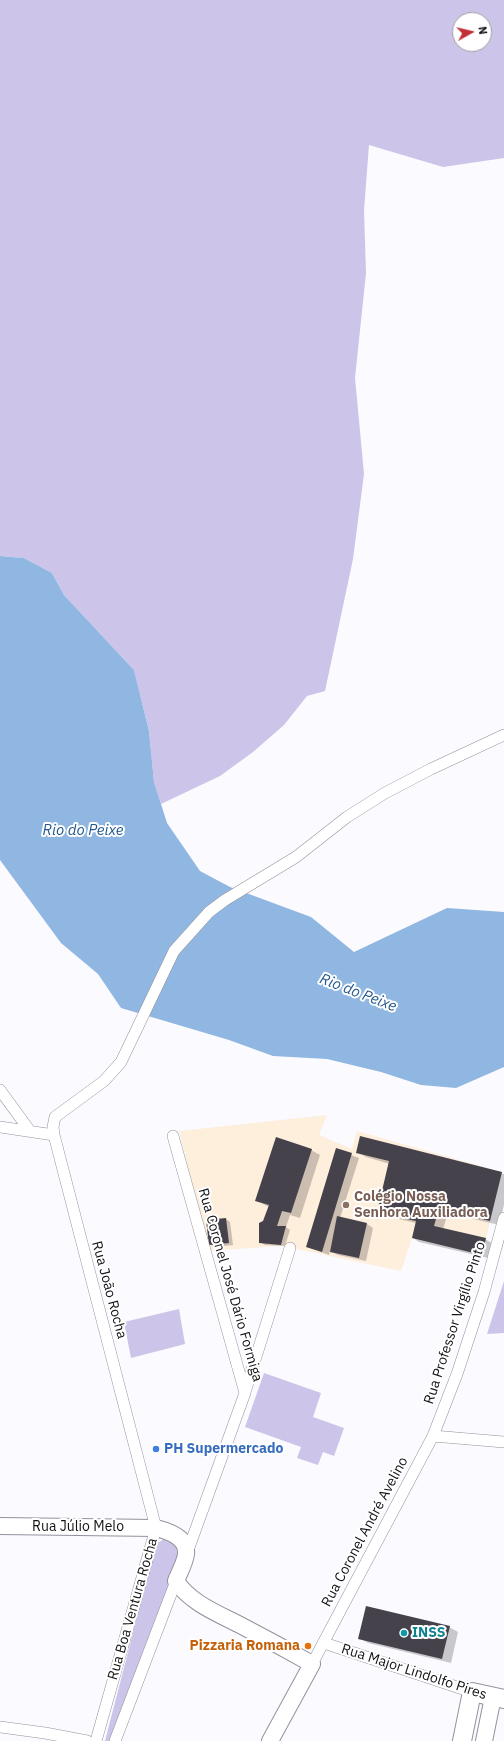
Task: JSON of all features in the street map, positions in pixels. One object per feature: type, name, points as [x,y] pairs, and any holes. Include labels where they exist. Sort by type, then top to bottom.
[{"type":"main road","name":"Rua Major Lindolfo Pires","points":[[472,1692],[499,1698]]},
{"type":"main road","points":[[462,1741],[472,1692]]},
{"type":"street","name":"Rua João Rocha","points":[[156,1528],[54,1136],[53,1127],[55,1117],[104,1081],[121,1062],[131,1044],[174,951],[209,912],[225,900],[296,857],[347,817],[385,793],[431,769],[504,735]]},
{"type":"street","points":[[0,1090],[30,1131]]},
{"type":"street","points":[[0,1127],[54,1136]]},
{"type":"street","name":"Rua Coronel José Dário Formiga","points":[[172,1136],[245,1392],[186,1554]]},
{"type":"street","name":"Rua Professor Virgílio Pinto","points":[[433,1436],[457,1374],[484,1292],[504,1218]]},
{"type":"street","points":[[245,1392],[290,1248]]},
{"type":"street","points":[[433,1436],[504,1442]]},
{"type":"street","name":"Rua Coronel André Avelino","points":[[312,1664],[433,1436]]},
{"type":"street","name":"Rua Júlio Melo","points":[[0,1526],[156,1528]]},
{"type":"street","name":"Rua Boa Ventura Rocha","points":[[96,1741],[156,1528],[174,1534],[185,1547],[186,1554],[114,1741]]},
{"type":"street","points":[[176,1581],[189,1596],[312,1664],[270,1741]]},
{"type":"street","name":"Rua Major Lindolfo Pires","points":[[324,1642],[472,1692]]},
{"type":"street","points":[[484,1741],[499,1698]]},
{"type":"street","points":[[0,1727],[45,1733],[87,1741]]},
{"type":"shaded area","points":[[0,0],[504,0],[504,158],[443,167],[369,145],[364,210],[366,273],[355,378],[364,474],[353,559],[325,691],[307,696],[284,725],[253,752],[220,776],[161,804],[154,782],[149,731],[134,670],[64,595],[52,573],[24,558],[0,556]]},
{"type":"shaded area","name":"Colégio Nossa Senhora Auxiliadora","points":[[327,1115],[319,1135],[352,1149],[357,1131],[502,1172],[482,1255],[412,1238],[401,1271],[282,1246],[208,1251],[179,1131]]},
{"type":"shaded area","points":[[504,1281],[504,1333],[487,1334]]},
{"type":"shaded area","points":[[179,1309],[185,1344],[131,1358],[124,1322]]},
{"type":"shaded area","points":[[264,1373],[321,1393],[313,1417],[344,1428],[334,1456],[323,1452],[318,1465],[297,1458],[301,1447],[245,1427]]},
{"type":"shaded area","points":[[164,1539],[168,1539],[177,1544],[179,1557],[114,1741],[105,1741],[156,1544]]},
{"type":"water","name":"Rio do Peixe","points":[[0,556],[24,558],[52,573],[64,595],[134,670],[149,731],[154,782],[167,823],[200,871],[230,887],[311,917],[354,952],[447,908],[504,912],[504,1067],[456,1088],[421,1085],[381,1072],[327,1059],[273,1056],[229,1040],[121,1008],[98,974],[61,943],[0,860]]},
{"type":"building","points":[[360,1136],[502,1172],[490,1221],[439,1208],[434,1226],[486,1238],[482,1255],[412,1238],[416,1221],[377,1212],[389,1161],[356,1153]]},
{"type":"building","points":[[276,1137],[312,1149],[291,1213],[282,1211],[277,1226],[286,1226],[281,1245],[259,1243],[259,1223],[263,1221],[269,1205],[255,1201]]},
{"type":"building","points":[[336,1148],[352,1153],[322,1252],[306,1247]]},
{"type":"building","points":[[337,1216],[367,1223],[359,1258],[330,1252]]},
{"type":"building","points":[[226,1218],[229,1243],[209,1245],[206,1220]]},
{"type":"building","name":"INSS","points":[[366,1606],[450,1626],[442,1659],[358,1639]]},
{"type":"place","name":"Colégio Nossa Senhora Auxiliadora","points":[[346,1205]]},
{"type":"place","name":"PH Supermercado","points":[[156,1449]]},
{"type":"place","name":"INSS","points":[[404,1633]]},
{"type":"place","name":"Pizzaria Romana","points":[[308,1646]]}]
